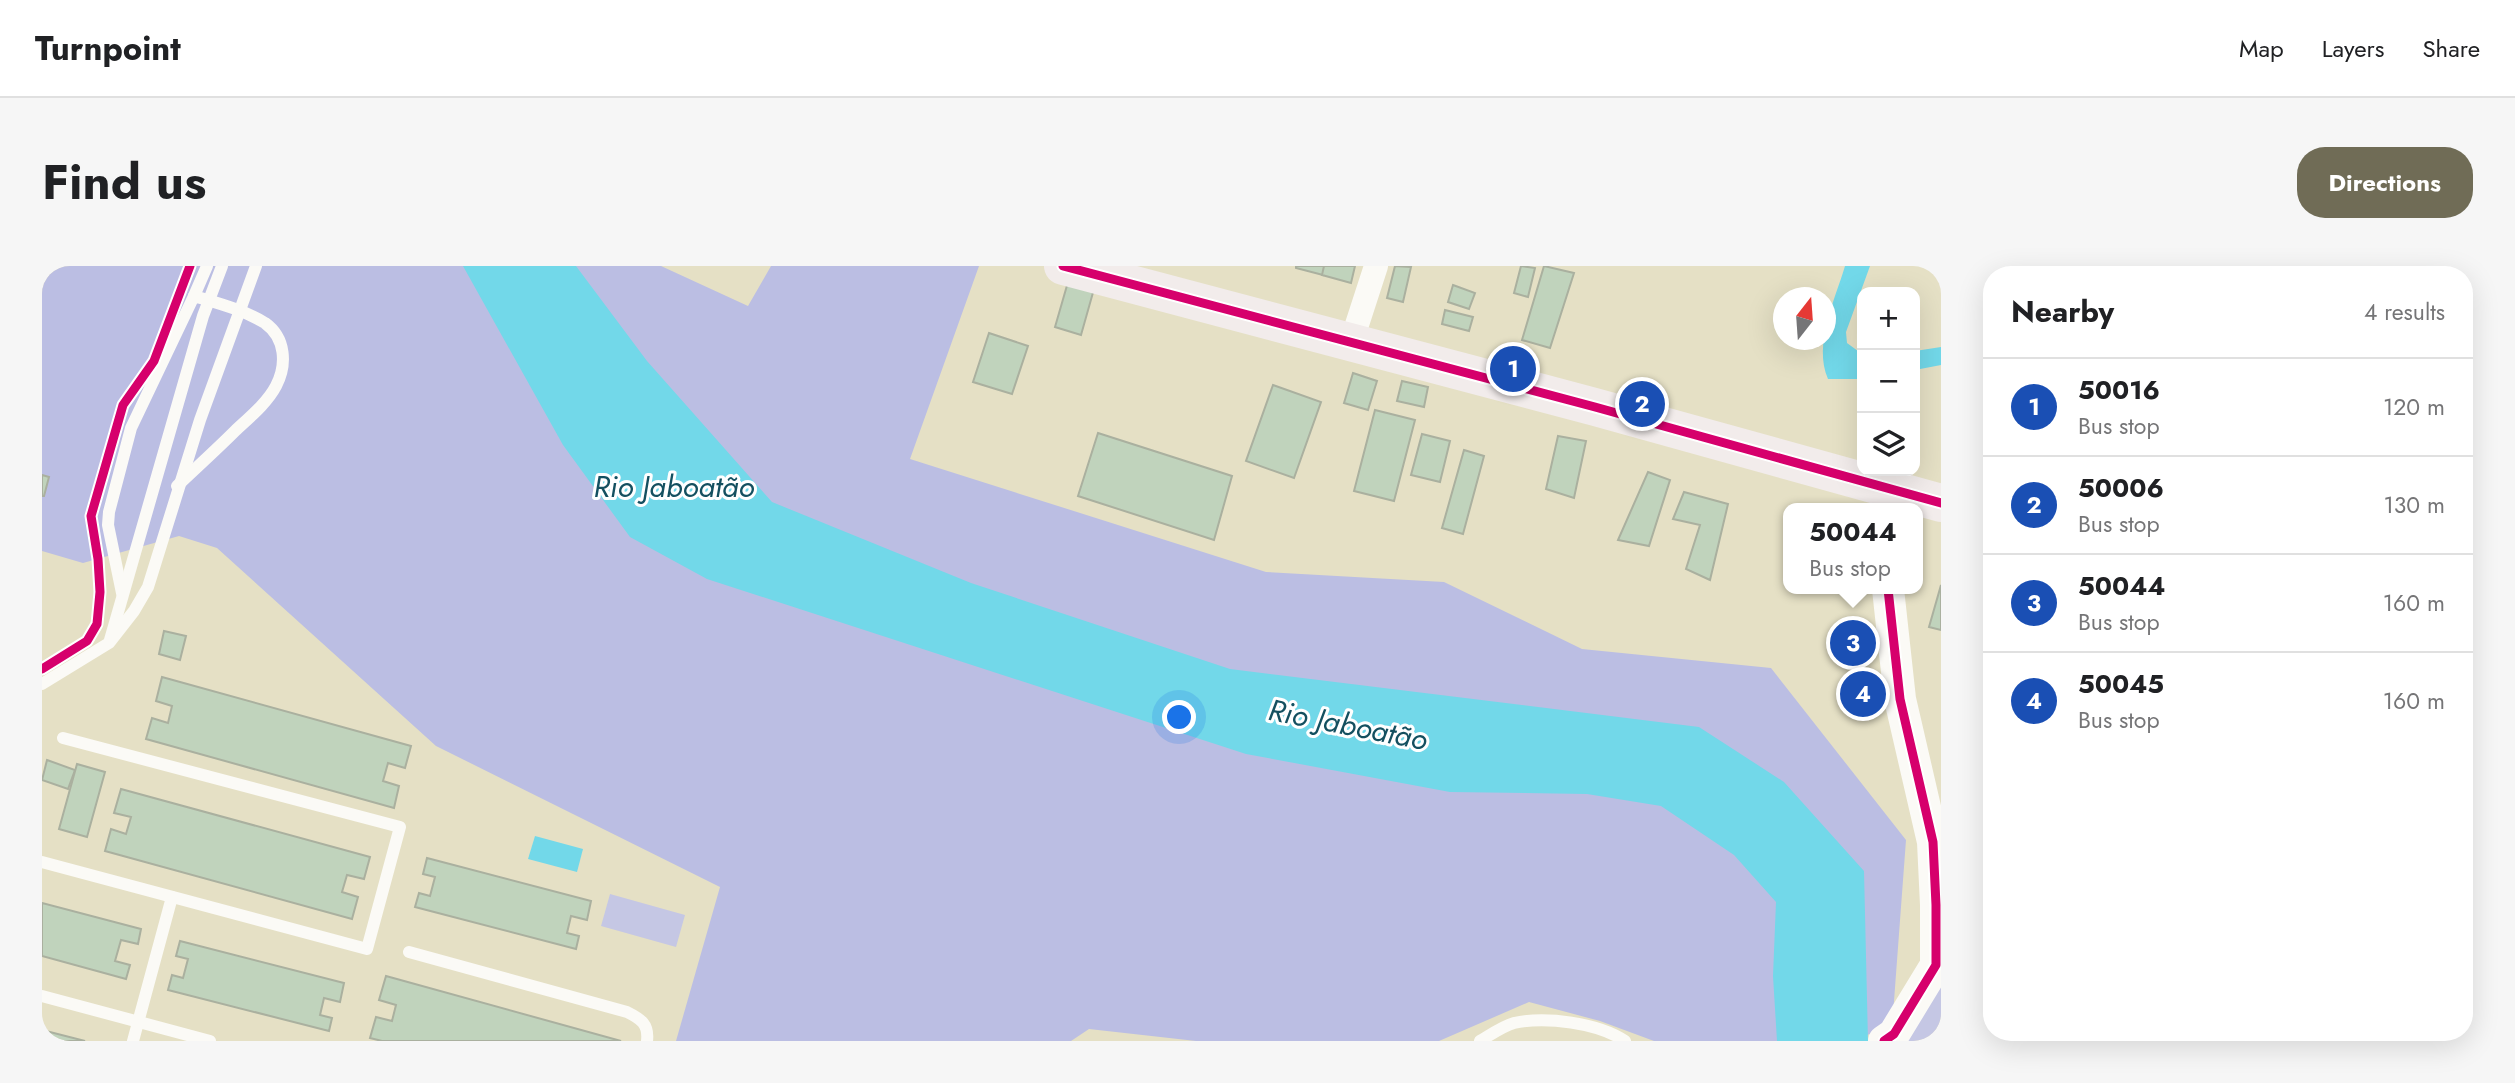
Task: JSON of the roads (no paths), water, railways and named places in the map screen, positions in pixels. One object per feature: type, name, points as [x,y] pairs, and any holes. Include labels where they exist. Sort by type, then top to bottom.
[{"type":"main road","points":[[1063,266],[1351,342],[1878,497],[1941,503]]},
{"type":"street","points":[[1351,342],[1376,266]]},
{"type":"street","points":[[1884,1041],[1894,1034],[1936,965],[1933,842],[1900,699],[1889,594]]},
{"type":"lane","points":[[121,593],[108,525],[109,512],[136,417],[207,266]]},
{"type":"lane","points":[[108,643],[208,300],[222,266]]},
{"type":"lane","points":[[42,684],[108,643],[134,611],[148,587],[177,486],[256,266]]},
{"type":"lane","points":[[177,486],[261,407],[276,387],[283,368],[284,353],[278,337],[266,324],[194,296]]},
{"type":"lane","points":[[42,862],[368,949],[400,827],[63,738]]},
{"type":"lane","points":[[133,1041],[172,897]]},
{"type":"lane","points":[[409,952],[627,1012],[641,1018],[646,1025],[647,1041]]},
{"type":"lane","points":[[42,996],[210,1041]]},
{"type":"lane","points":[[1480,1041],[1512,1023],[1556,1020],[1613,1033],[1625,1041]]},
{"type":"water","name":"Rio Jaboatão","points":[[463,266],[576,266],[647,361],[772,502],[971,583],[1230,669],[1699,727],[1784,782],[1864,871],[1868,1041],[1777,1041],[1773,976],[1776,902],[1734,855],[1661,806],[1587,794],[1450,792],[1246,754],[707,579],[630,537],[563,445]]},
{"type":"water","points":[[1845,266],[1870,266],[1862,287],[1857,287],[1857,302],[1846,332],[1847,343],[1857,350],[1857,379],[1828,379],[1824,365],[1823,350],[1836,350],[1836,294]]},
{"type":"water","points":[[1941,347],[1941,365],[1920,369],[1920,350]]},
{"type":"water","points":[[535,836],[583,849],[577,872],[528,859]]},
{"type":"place","name":"50016","points":[[1513,369]]},
{"type":"place","name":"50006","points":[[1642,404]]},
{"type":"place","name":"50044","points":[[1853,643]]},
{"type":"place","name":"50045","points":[[1863,694]]}]
